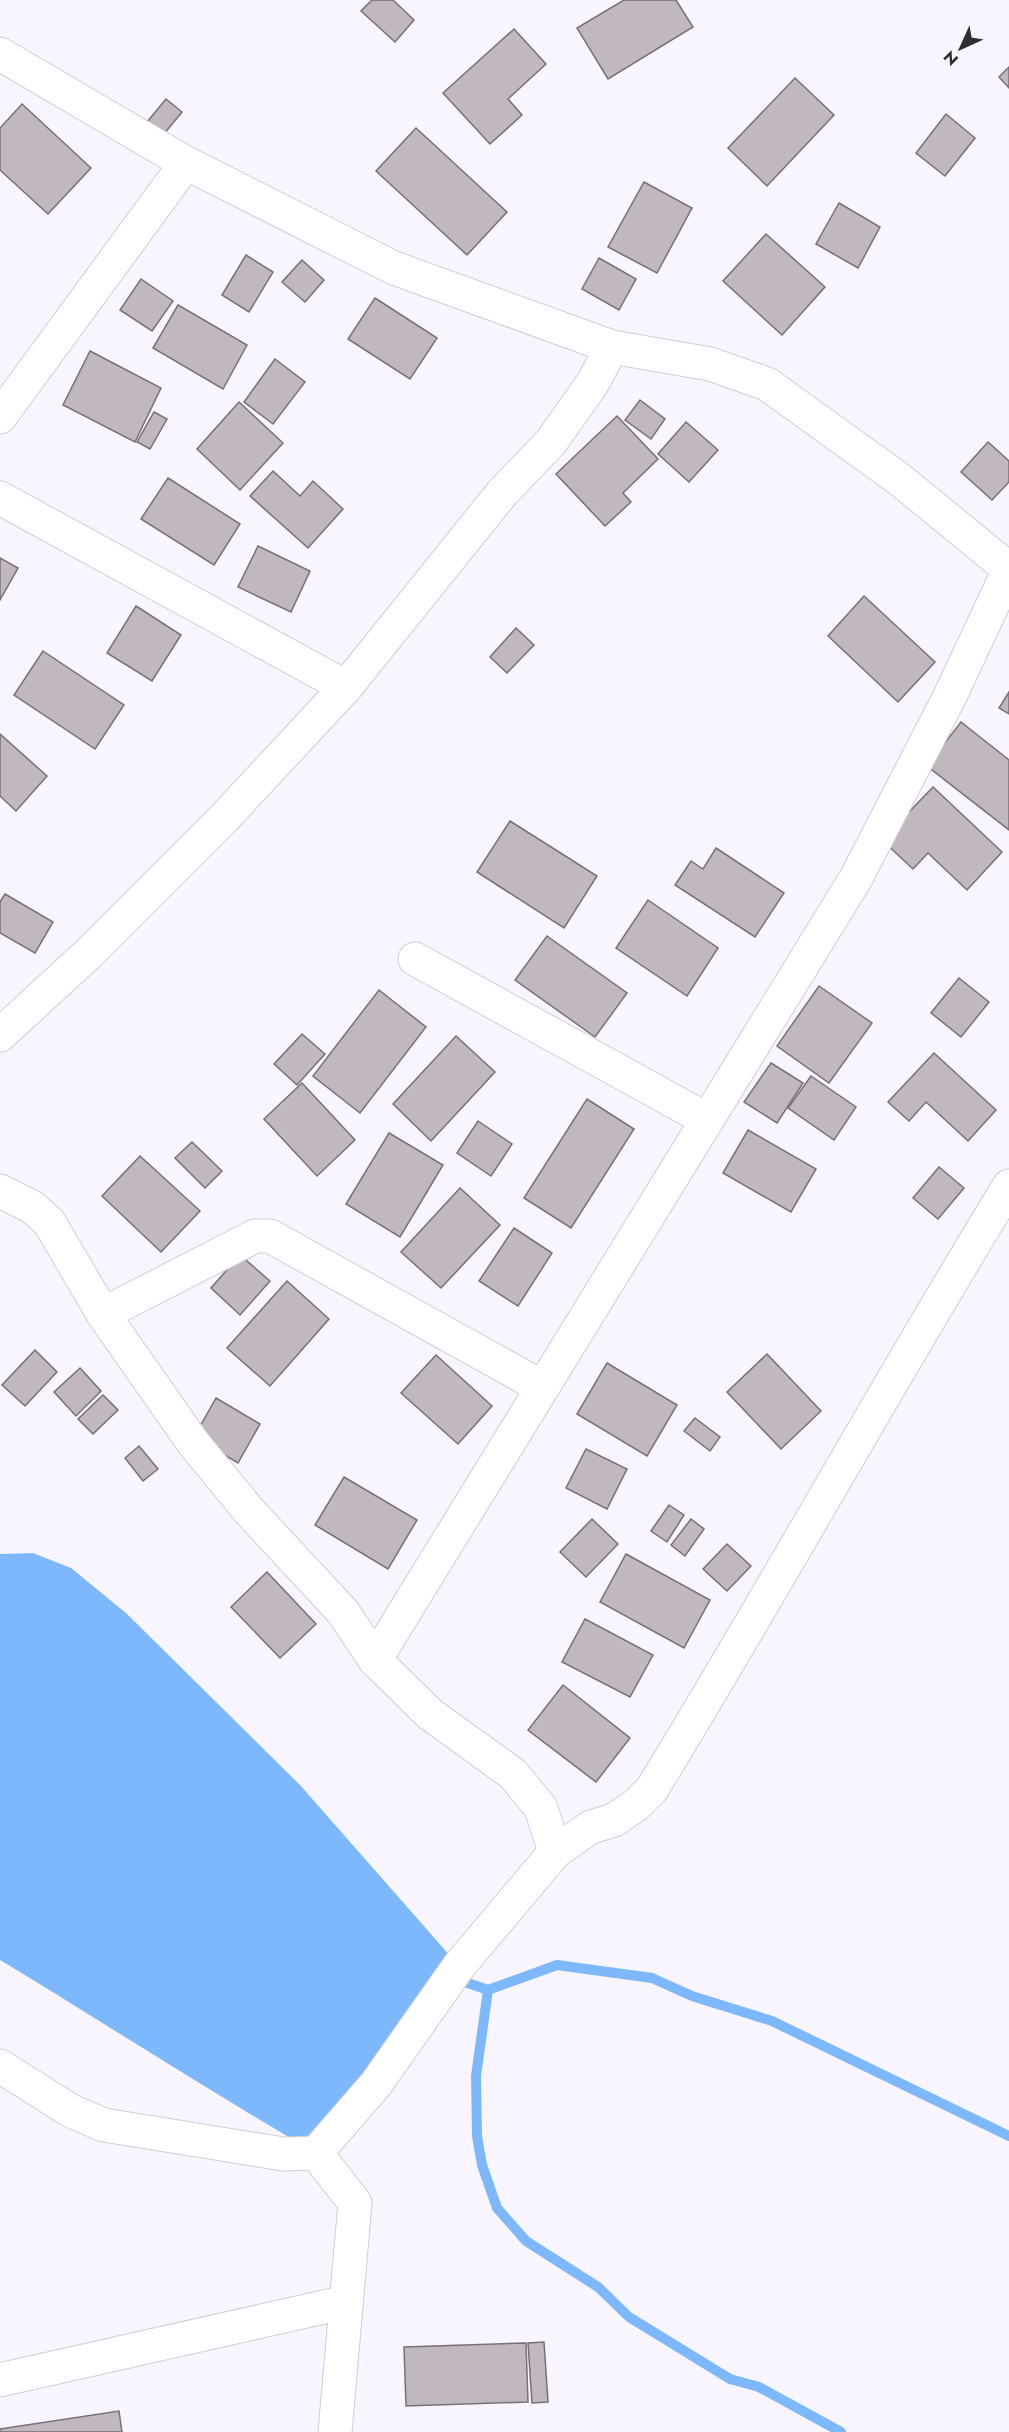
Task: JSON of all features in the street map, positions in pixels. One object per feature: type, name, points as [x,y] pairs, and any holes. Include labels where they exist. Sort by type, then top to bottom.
[{"type":"street","points":[[0,54],[186,163],[394,268],[612,347],[710,364],[767,384],[899,479],[1009,570],[950,696],[856,878],[375,1660]]},
{"type":"street","points":[[0,417],[186,163]]},
{"type":"street","points":[[0,1035],[88,954],[225,817],[346,687],[502,493],[551,442],[592,384],[612,347]]},
{"type":"street","points":[[0,498],[346,687]]},
{"type":"street","points":[[415,959],[706,1119]]},
{"type":"street","points":[[0,1191],[32,1207],[49,1222],[103,1314],[194,1444],[250,1512],[343,1612],[375,1660],[430,1713],[513,1774],[541,1808],[555,1852]]},
{"type":"street","points":[[0,2066],[71,2111],[104,2125],[283,2154],[316,2152],[376,2084],[459,1966],[555,1852],[591,1827],[614,1820],[636,1805],[652,1789],[750,1628],[955,1273],[1006,1199]]},
{"type":"street","points":[[103,1314],[255,1236],[270,1236],[542,1387]]},
{"type":"street","points":[[316,2152],[355,2203],[335,2432]]},
{"type":"street","points":[[0,2380],[346,2302]]},
{"type":"water","points":[[33,1553],[71,1568],[126,1613],[300,1785],[459,1966],[316,2153],[0,1960],[0,1554]]},
{"type":"building","points":[[372,0],[393,0],[414,20],[395,42],[361,11]]},
{"type":"building","points":[[624,0],[676,0],[693,27],[608,79],[577,28]]},
{"type":"building","points":[[514,29],[546,64],[508,99],[522,115],[490,144],[443,93]]},
{"type":"building","points":[[1009,67],[1009,88],[999,77]]},
{"type":"building","points":[[795,78],[834,115],[767,186],[728,148]]},
{"type":"building","points":[[166,99],[182,112],[159,140],[143,127]]},
{"type":"building","points":[[22,104],[91,168],[48,214],[0,170],[0,128]]},
{"type":"building","points":[[946,114],[975,138],[945,176],[916,153]]},
{"type":"building","points":[[416,128],[507,212],[467,255],[376,171]]},
{"type":"building","points":[[644,182],[692,208],[657,273],[608,247]]},
{"type":"building","points":[[839,203],[880,227],[858,268],[816,244]]},
{"type":"building","points":[[766,234],[825,287],[782,335],[723,281]]},
{"type":"building","points":[[246,255],[273,272],[249,312],[222,295]]},
{"type":"building","points":[[599,258],[636,279],[619,310],[582,289]]},
{"type":"building","points":[[302,260],[324,280],[305,302],[282,282]]},
{"type":"building","points":[[141,279],[173,301],[152,331],[120,310]]},
{"type":"building","points":[[375,298],[437,338],[410,379],[348,339]]},
{"type":"building","points":[[178,305],[247,345],[223,389],[153,348]]},
{"type":"building","points":[[90,351],[161,388],[135,442],[63,405]]},
{"type":"building","points":[[275,359],[305,382],[273,424],[244,402]]},
{"type":"building","points":[[640,400],[665,419],[651,439],[625,420]]},
{"type":"building","points":[[239,402],[283,443],[240,490],[197,449]]},
{"type":"building","points":[[154,412],[167,419],[150,449],[137,442]]},
{"type":"building","points":[[617,416],[658,459],[623,493],[631,502],[605,526],[556,474]]},
{"type":"building","points":[[686,422],[718,450],[689,482],[658,454]]},
{"type":"building","points":[[988,442],[1009,461],[1009,482],[992,500],[961,472]]},
{"type":"building","points":[[273,471],[300,496],[313,481],[343,509],[308,548],[250,496]]},
{"type":"building","points":[[168,478],[240,524],[214,565],[141,519]]},
{"type":"building","points":[[258,546],[310,571],[291,612],[238,587]]},
{"type":"building","points":[[0,558],[18,568],[0,600]]},
{"type":"building","points":[[864,596],[935,662],[898,702],[828,636]]},
{"type":"building","points":[[136,606],[181,635],[152,681],[107,653]]},
{"type":"building","points":[[516,628],[534,645],[507,673],[490,657]]},
{"type":"building","points":[[43,651],[124,705],[95,749],[14,695]]},
{"type":"building","points":[[1009,692],[1009,714],[999,708]]},
{"type":"building","points":[[961,722],[1009,760],[1009,830],[927,766]]},
{"type":"building","points":[[0,734],[47,776],[16,811],[0,796]]},
{"type":"building","points":[[933,787],[1002,852],[967,890],[928,853],[913,869],[882,840]]},
{"type":"building","points":[[510,821],[597,876],[564,928],[477,872]]},
{"type":"building","points":[[716,848],[784,893],[755,937],[675,885],[691,861],[703,869]]},
{"type":"building","points":[[5,894],[53,922],[35,953],[0,933],[0,902]]},
{"type":"building","points":[[648,900],[718,948],[687,996],[616,948]]},
{"type":"building","points":[[547,936],[627,993],[595,1037],[515,980]]},
{"type":"building","points":[[959,978],[989,1002],[961,1037],[931,1013]]},
{"type":"building","points":[[819,986],[872,1023],[829,1083],[777,1046]]},
{"type":"building","points":[[379,990],[426,1027],[360,1113],[313,1076]]},
{"type":"building","points":[[302,1034],[325,1054],[297,1085],[274,1064]]},
{"type":"building","points":[[456,1036],[495,1072],[431,1141],[393,1104]]},
{"type":"building","points":[[934,1053],[996,1110],[968,1141],[926,1102],[909,1121],[888,1102]]},
{"type":"building","points":[[771,1063],[803,1083],[777,1123],[744,1102]]},
{"type":"building","points":[[811,1076],[856,1107],[834,1140],[788,1108]]},
{"type":"building","points":[[302,1083],[355,1140],[317,1176],[264,1119]]},
{"type":"building","points":[[587,1099],[634,1129],[571,1228],[524,1198]]},
{"type":"building","points":[[478,1121],[512,1144],[491,1176],[457,1153]]},
{"type":"building","points":[[748,1130],[816,1169],[791,1212],[723,1173]]},
{"type":"building","points":[[389,1133],[443,1165],[400,1237],[346,1204]]},
{"type":"building","points":[[192,1142],[222,1171],[205,1188],[175,1158]]},
{"type":"building","points":[[140,1156],[200,1211],[161,1252],[102,1196]]},
{"type":"building","points":[[939,1167],[964,1188],[938,1219],[913,1198]]},
{"type":"building","points":[[460,1188],[500,1225],[441,1288],[401,1252]]},
{"type":"building","points":[[514,1228],[552,1253],[518,1306],[479,1281]]},
{"type":"building","points":[[240,1255],[270,1281],[240,1315],[211,1288]]},
{"type":"building","points":[[287,1281],[329,1319],[270,1386],[227,1348]]},
{"type":"building","points":[[35,1350],[57,1372],[25,1406],[2,1385]]},
{"type":"building","points":[[767,1354],[821,1411],[781,1449],[727,1392]]},
{"type":"building","points":[[436,1355],[492,1406],[458,1444],[401,1393]]},
{"type":"building","points":[[607,1363],[677,1405],[647,1456],[577,1414]]},
{"type":"building","points":[[80,1368],[101,1391],[76,1416],[54,1392]]},
{"type":"building","points":[[103,1395],[118,1410],[93,1434],[78,1419]]},
{"type":"building","points":[[216,1398],[260,1424],[238,1463],[194,1437]]},
{"type":"building","points":[[695,1418],[720,1437],[710,1451],[684,1431]]},
{"type":"building","points":[[139,1446],[158,1469],[143,1481],[125,1458]]},
{"type":"building","points":[[586,1449],[627,1469],[607,1509],[566,1488]]},
{"type":"building","points":[[344,1477],[417,1520],[388,1569],[315,1525]]},
{"type":"building","points":[[669,1505],[684,1515],[667,1542],[651,1531]]},
{"type":"building","points":[[592,1519],[618,1544],[586,1577],[560,1552]]},
{"type":"building","points":[[691,1519],[704,1529],[685,1556],[671,1545]]},
{"type":"building","points":[[727,1544],[751,1566],[727,1591],[703,1569]]},
{"type":"building","points":[[626,1554],[710,1600],[684,1648],[600,1602]]},
{"type":"building","points":[[267,1572],[316,1624],[280,1658],[231,1607]]},
{"type":"building","points":[[585,1619],[653,1655],[630,1697],[562,1662]]},
{"type":"building","points":[[563,1685],[630,1738],[596,1782],[528,1730]]},
{"type":"building","points":[[544,2342],[548,2402],[532,2403],[528,2343]]},
{"type":"building","points":[[526,2343],[528,2402],[406,2406],[404,2347]]},
{"type":"building","points":[[119,2411],[122,2432],[0,2432],[0,2429]]},
{"type":"waterway","points":[[456,1979],[488,1990],[557,1965],[652,1978],[692,1996],[772,2021],[1009,2136]]},
{"type":"waterway","points":[[488,1990],[476,2076],[477,2136],[482,2165],[497,2208],[526,2241],[598,2287],[629,2317],[730,2379],[759,2387],[841,2432]]}]
